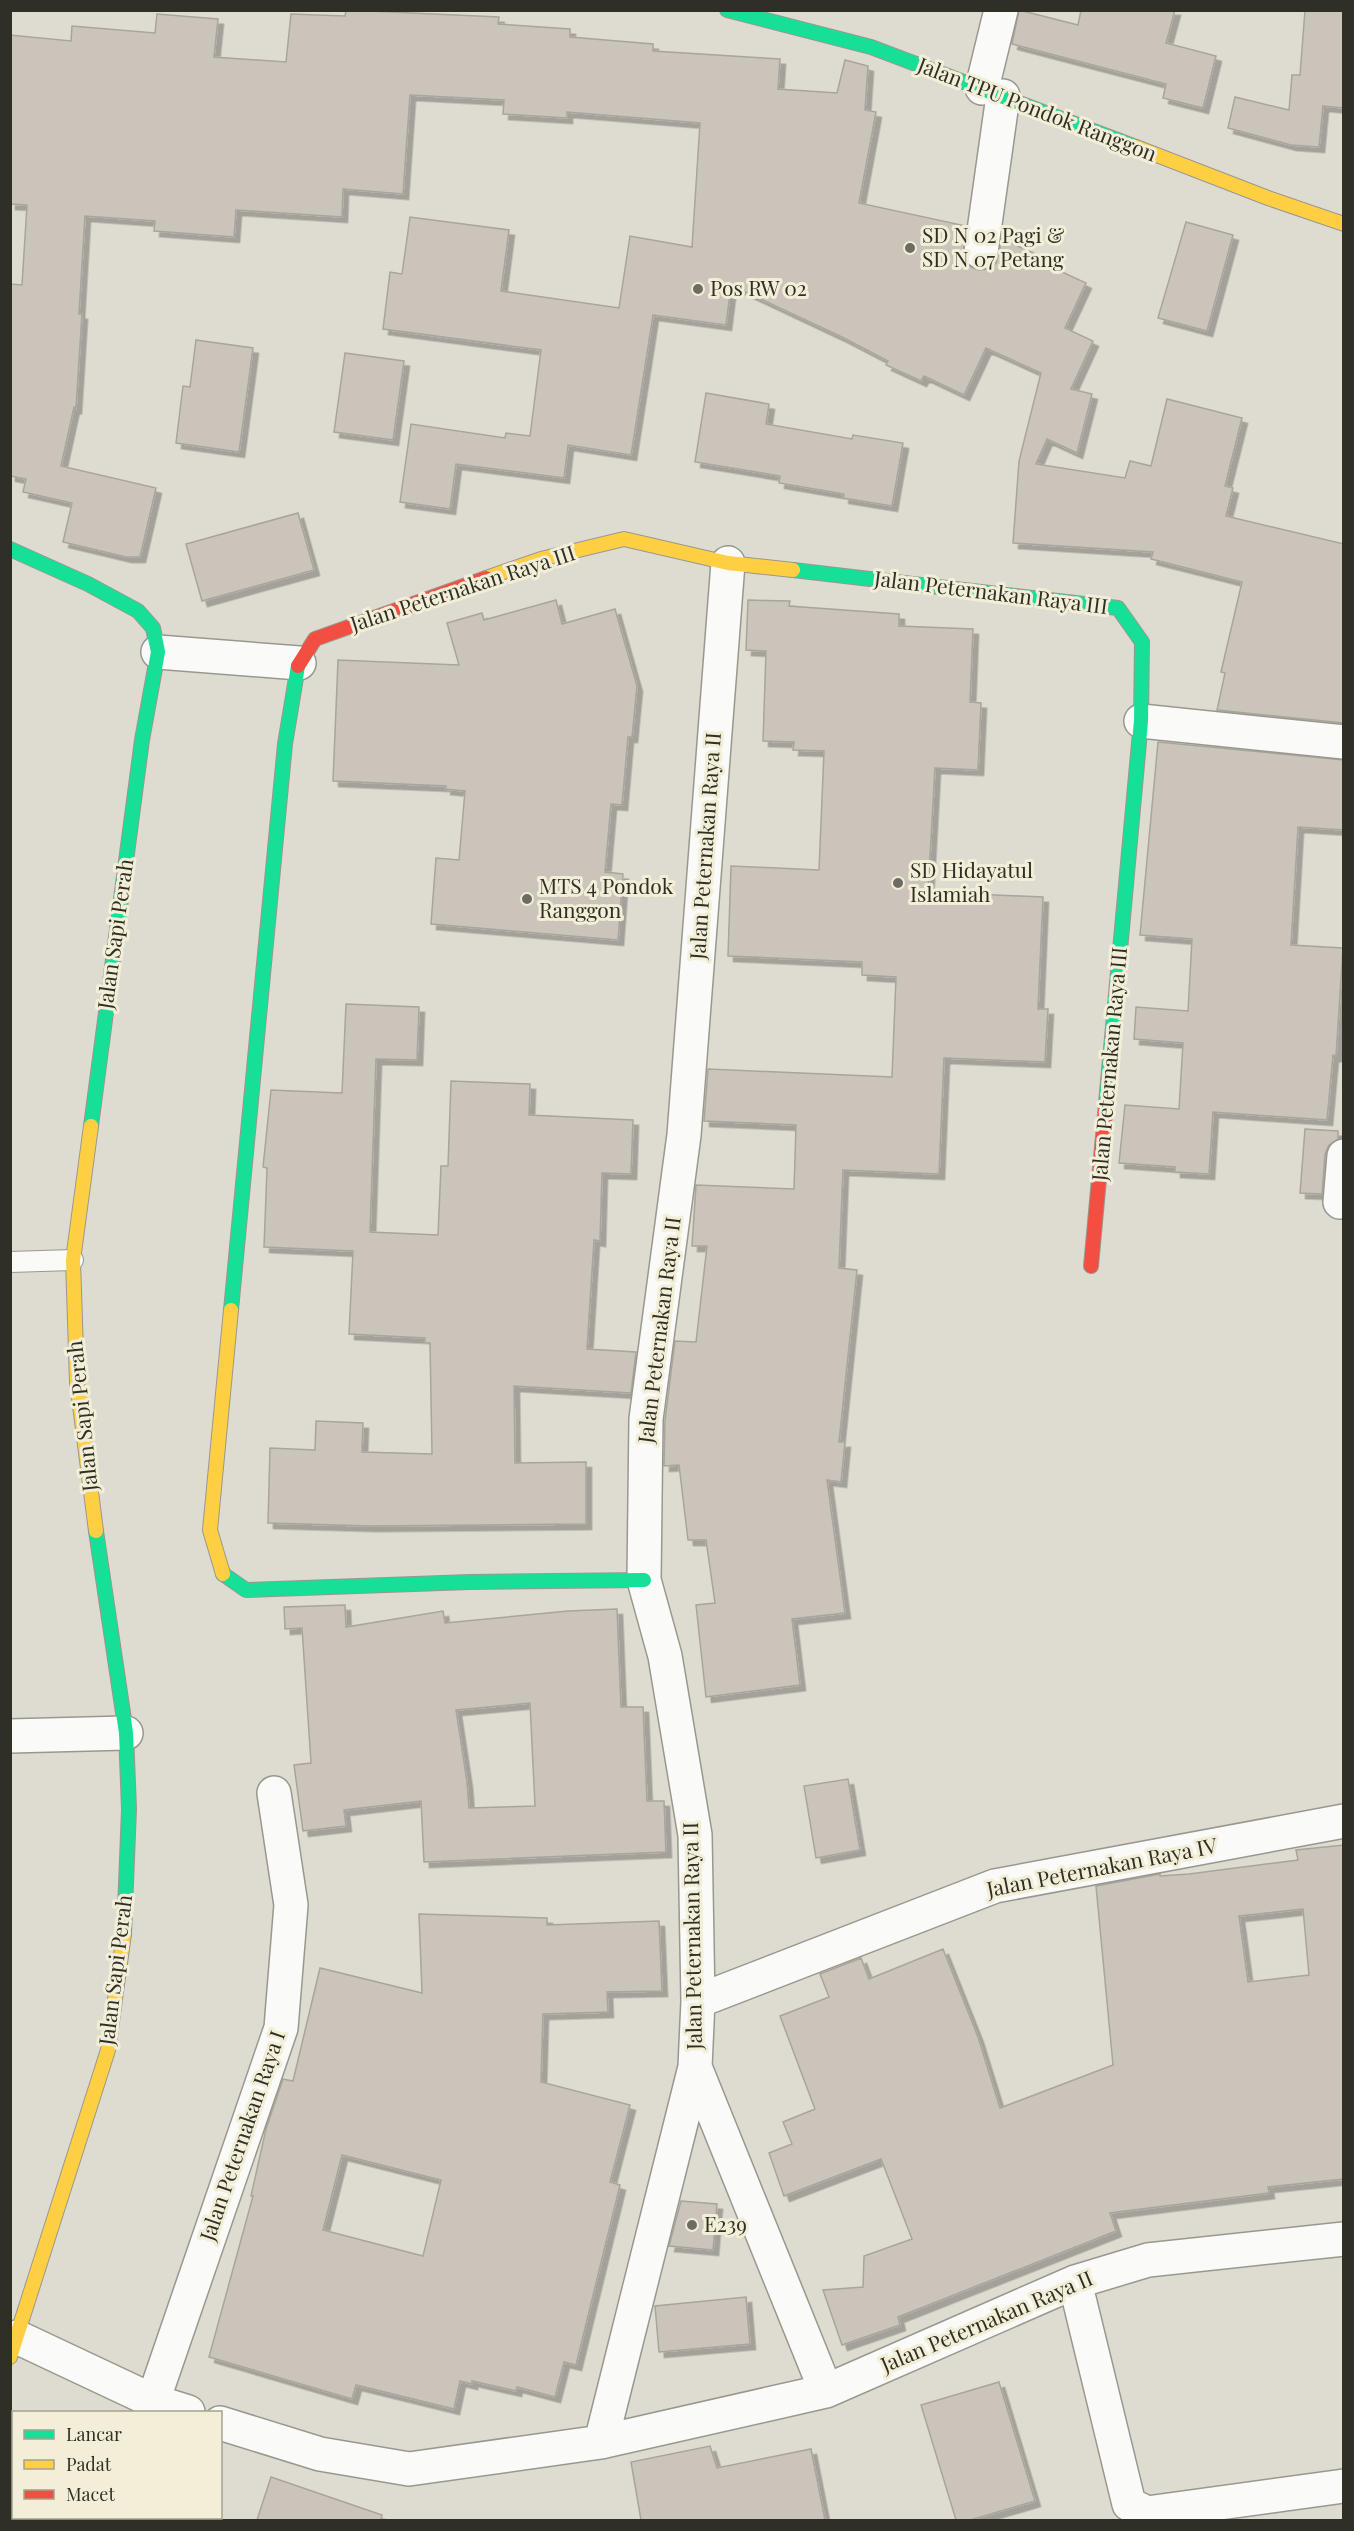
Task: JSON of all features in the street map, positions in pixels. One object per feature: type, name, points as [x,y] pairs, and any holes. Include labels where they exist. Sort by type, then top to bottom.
[{"type":"street","name":"Jalan TPU Pondok Ranggon","points":[[727,10],[871,47],[1268,198],[1344,224]]},
{"type":"street","points":[[981,252],[992,92],[1001,10]]},
{"type":"street","name":"Jalan Peternakan Raya III","points":[[299,663],[315,639],[541,559],[624,539],[728,563],[1118,608],[1142,642],[1141,722],[1091,1266]]},
{"type":"street","name":"Jalan Sapi Perah","points":[[10,549],[88,584],[138,611],[153,628],[158,652],[141,752],[73,1260],[76,1382],[126,1733],[129,1809],[126,1923],[108,2050],[14,2347]]},
{"type":"street","name":"Jalan Peternakan Raya II","points":[[601,2442],[695,2067],[698,2001],[695,1835],[665,1656],[644,1580],[646,1419],[684,1135],[728,563]]},
{"type":"street","points":[[158,652],[299,663],[285,744],[210,1530],[223,1574],[246,1590],[470,1582],[644,1580]]},
{"type":"street","points":[[1141,722],[1344,742]]},
{"type":"street","points":[[1340,1202],[1344,1156]]},
{"type":"street","points":[[10,1736],[126,1733]]},
{"type":"street","name":"Jalan Peternakan Raya I","points":[[153,2402],[281,2028],[291,1905],[274,1793]]},
{"type":"street","name":"Jalan Peternakan Raya IV","points":[[698,2001],[995,1886],[1344,1821]]},
{"type":"street","points":[[695,2067],[826,2391]]},
{"type":"street","name":"Jalan Peternakan Raya II","points":[[222,2424],[320,2454],[409,2469],[601,2442],[826,2391],[1075,2282],[1148,2260],[1344,2239]]},
{"type":"street","points":[[1075,2282],[1130,2504],[1147,2513],[1344,2486]]},
{"type":"street","points":[[14,2347],[153,2402],[184,2411]]},
{"type":"lane","points":[[10,1262],[73,1260]]},
{"type":"building","points":[[346,10],[499,17],[498,24],[570,29],[570,37],[653,44],[653,51],[780,59],[778,89],[837,93],[845,60],[868,66],[865,110],[876,112],[859,203],[966,226],[963,258],[969,266],[978,270],[989,269],[996,263],[1002,239],[1047,259],[1045,264],[1086,283],[1065,328],[1093,341],[1071,389],[1092,394],[1077,453],[1047,439],[1036,464],[1125,478],[1130,461],[1151,466],[1167,399],[1242,418],[1225,486],[1233,488],[1226,516],[1344,544],[1344,723],[1217,710],[1225,673],[1221,672],[1242,582],[1151,559],[1153,552],[1013,543],[1019,461],[1041,373],[986,348],[964,395],[924,376],[921,381],[886,365],[888,361],[844,338],[731,285],[726,325],[653,315],[631,455],[568,445],[564,478],[456,464],[450,509],[400,502],[411,424],[505,438],[506,433],[530,436],[541,350],[383,329],[390,272],[402,274],[410,217],[509,230],[501,291],[619,308],[630,236],[692,247],[700,123],[567,112],[567,118],[503,114],[504,100],[410,95],[403,194],[343,189],[342,217],[236,210],[234,237],[154,231],[155,221],[85,216],[76,408],[74,407],[61,466],[156,488],[140,557],[126,557],[63,542],[72,503],[23,492],[26,479],[10,476],[10,284],[22,285],[27,205],[10,204],[10,35],[71,41],[72,26],[155,33],[157,14],[218,19],[214,57],[286,62],[291,14],[345,16]]},
{"type":"building","points":[[1019,10],[1078,25],[1081,10],[1175,10],[1166,43],[1216,56],[1203,108],[1163,98],[1166,84],[1012,44]]},
{"type":"building","points":[[1305,10],[1344,10],[1344,108],[1323,106],[1319,147],[1291,145],[1228,128],[1235,97],[1289,110],[1292,75],[1300,75]]},
{"type":"building","points":[[1186,222],[1233,235],[1207,331],[1158,318]]},
{"type":"building","points":[[196,340],[253,348],[239,452],[176,443],[183,386],[190,387]]},
{"type":"building","points":[[345,353],[404,361],[393,440],[334,432]]},
{"type":"building","points":[[706,393],[769,404],[766,424],[852,439],[853,435],[903,443],[892,506],[843,498],[844,494],[779,483],[780,476],[695,462]]},
{"type":"building","points":[[298,513],[314,570],[202,601],[186,544]]},
{"type":"building","points":[[556,600],[562,624],[615,609],[637,686],[632,737],[628,737],[622,805],[611,804],[605,872],[623,874],[618,940],[431,924],[436,858],[459,860],[465,791],[445,789],[446,786],[333,781],[338,660],[459,665],[447,623],[482,613],[484,620]]},
{"type":"building","points":[[748,600],[790,601],[789,606],[899,614],[899,626],[973,629],[970,702],[981,703],[978,770],[935,768],[928,892],[1043,897],[1038,1009],[1048,1009],[1045,1062],[944,1058],[939,1174],[843,1170],[839,1268],[857,1270],[839,1442],[845,1442],[841,1482],[827,1480],[845,1613],[792,1619],[800,1685],[706,1697],[696,1605],[715,1603],[706,1540],[688,1540],[679,1465],[664,1466],[665,1420],[675,1341],[696,1342],[707,1246],[692,1246],[696,1185],[794,1189],[796,1125],[704,1121],[708,1069],[892,1077],[896,977],[862,975],[862,962],[728,956],[731,866],[819,870],[824,751],[793,750],[794,742],[763,741],[766,651],[746,650]]},
{"type":"building","points":[[1158,742],[1344,760],[1344,830],[1298,827],[1291,945],[1343,948],[1336,1056],[1333,1055],[1327,1120],[1213,1112],[1209,1174],[1175,1172],[1175,1167],[1119,1163],[1125,1105],[1179,1109],[1183,1043],[1134,1039],[1136,1007],[1188,1011],[1192,939],[1140,935]]},
{"type":"building","points":[[346,1004],[419,1007],[417,1060],[376,1059],[370,1232],[438,1235],[441,1166],[448,1166],[451,1081],[530,1084],[529,1115],[633,1120],[631,1174],[602,1173],[600,1241],[594,1240],[587,1349],[636,1352],[631,1393],[514,1386],[515,1463],[586,1462],[586,1524],[371,1526],[268,1523],[270,1448],[315,1450],[316,1421],[363,1423],[362,1452],[432,1454],[430,1343],[425,1343],[425,1338],[349,1334],[353,1251],[264,1247],[267,1168],[263,1167],[271,1090],[342,1093]]},
{"type":"building","points":[[1305,1129],[1338,1131],[1338,1139],[1329,1145],[1325,1154],[1322,1194],[1300,1193]]},
{"type":"building","points":[[345,1605],[346,1627],[443,1611],[445,1623],[568,1611],[617,1609],[621,1707],[643,1707],[647,1801],[664,1801],[666,1852],[424,1862],[421,1801],[344,1810],[346,1826],[303,1831],[294,1765],[311,1763],[302,1628],[285,1629],[284,1607]],"holes":[[[530,1703],[535,1806],[469,1808],[456,1710]]]},
{"type":"building","points":[[848,1779],[860,1850],[816,1858],[804,1786]]},
{"type":"building","points":[[1344,1845],[1344,2179],[1268,2187],[1269,2193],[1110,2213],[1116,2231],[898,2317],[900,2325],[842,2345],[823,2290],[863,2287],[864,2256],[912,2239],[881,2159],[784,2196],[769,2153],[792,2144],[783,2122],[815,2109],[780,2016],[829,1997],[820,1974],[861,1958],[869,1979],[943,1949],[978,2037],[1000,2108],[1113,2065],[1096,1886],[1160,1874],[1160,1876],[1189,1874],[1298,1860],[1296,1850]],"holes":[[[1303,1909],[1309,1975],[1248,1982],[1239,1916]]]},
{"type":"building","points":[[419,1914],[547,1918],[547,1925],[659,1921],[662,1991],[607,1992],[608,2012],[543,2014],[541,2082],[630,2105],[610,2182],[620,2185],[576,2365],[564,2362],[555,2397],[517,2387],[516,2391],[472,2381],[472,2384],[460,2381],[454,2409],[356,2385],[352,2399],[209,2357],[253,2196],[251,2196],[266,2129],[283,2079],[293,2081],[320,1968],[422,1993]],"holes":[[[342,2155],[441,2180],[423,2256],[323,2230]]]},
{"type":"building","name":"E239","points":[[681,2201],[717,2204],[713,2250],[669,2246]]},
{"type":"building","points":[[746,2297],[750,2344],[659,2352],[655,2306]]},
{"type":"building","points":[[999,2382],[1035,2501],[970,2520],[956,2520],[921,2405]]},
{"type":"building","points":[[710,2446],[717,2468],[811,2449],[825,2520],[641,2520],[631,2462]]},
{"type":"building","points":[[271,2477],[382,2515],[381,2520],[257,2520]]},
{"type":"traffic: fast","points":[[727,10],[871,47],[1136,147]]},
{"type":"traffic: fast","points":[[10,549],[88,584],[138,611],[153,628],[158,652],[142,740],[91,1126]]},
{"type":"traffic: fast","points":[[793,570],[1118,608],[1142,642],[1141,721],[1106,1103]]},
{"type":"traffic: fast","points":[[231,1310],[285,744],[298,666]]},
{"type":"traffic: fast","points":[[96,1531],[126,1733],[129,1809],[124,1934]]},
{"type":"traffic: fast","points":[[223,1574],[246,1590],[470,1582],[644,1580]]},
{"type":"traffic: slow","points":[[1136,147],[1268,198],[1344,224]]},
{"type":"traffic: slow","points":[[486,578],[541,559],[624,539],[728,563],[793,570]]},
{"type":"traffic: slow","points":[[91,1126],[73,1260],[77,1382],[96,1531]]},
{"type":"traffic: slow","points":[[223,1574],[210,1530],[231,1310]]},
{"type":"traffic: slow","points":[[10,2357],[108,2050],[124,1934]]},
{"type":"traffic: jam","points":[[298,666],[315,639],[486,578]]},
{"type":"traffic: jam","points":[[1091,1266],[1106,1103]]},
{"type":"place","name":"SD N 02 Pagi & SD N 07 Petang","points":[[910,248]]},
{"type":"place","name":"Pos RW 02","points":[[698,289]]},
{"type":"place","name":"SD Hidayatul Islamiah","points":[[898,883]]},
{"type":"place","name":"MTS 4 Pondok Ranggon","points":[[527,899]]},
{"type":"place","name":"E239","points":[[692,2225]]}]
